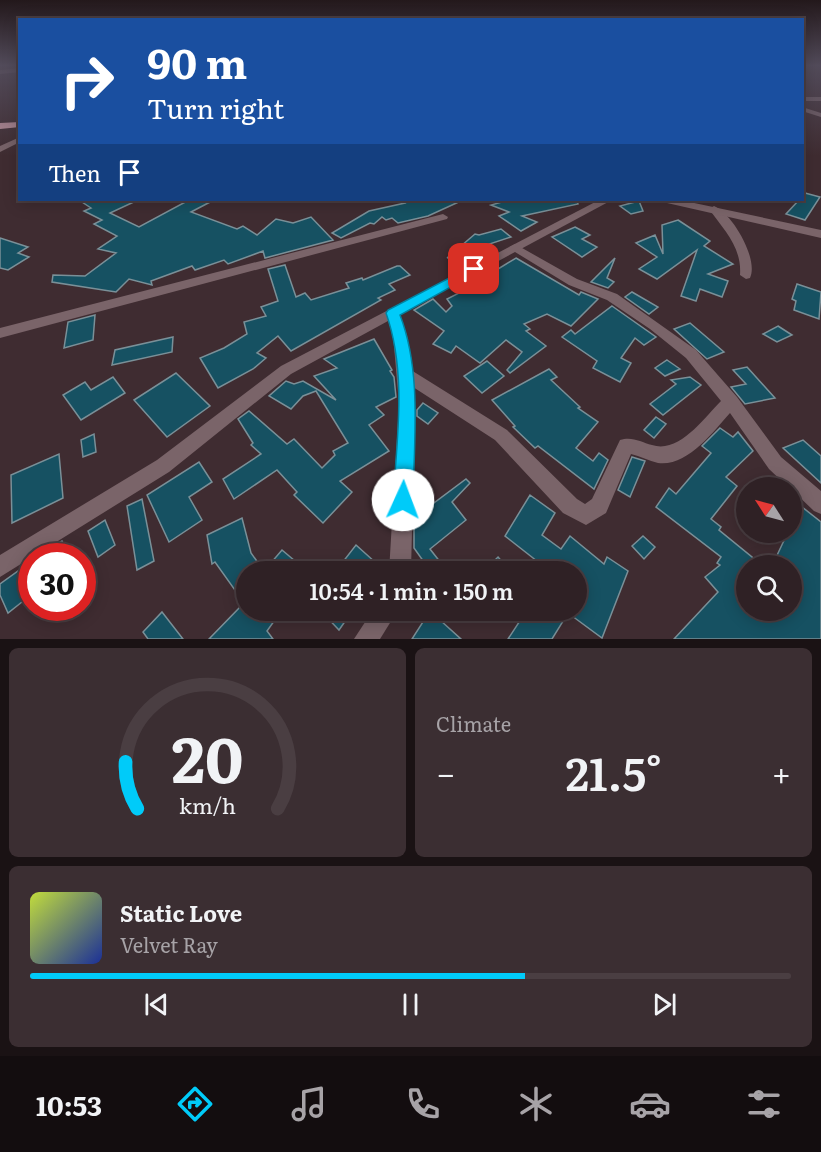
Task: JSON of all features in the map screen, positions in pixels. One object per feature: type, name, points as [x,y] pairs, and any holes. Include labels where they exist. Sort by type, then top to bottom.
[{"type":"main road","points":[[0,123],[18,122]]},
{"type":"street","points":[[804,99],[821,99]]},
{"type":"street","points":[[804,110],[821,115]]},
{"type":"street","points":[[0,149],[18,140]]},
{"type":"street","points":[[0,567],[163,466],[286,370],[604,201]]},
{"type":"street","points":[[672,201],[821,234]]},
{"type":"street","points":[[714,209],[741,247],[748,263],[746,275]]},
{"type":"street","points":[[0,333],[443,217]]},
{"type":"street","points":[[515,247],[573,282],[612,297],[691,354],[775,463],[821,504]]},
{"type":"street","points":[[392,313],[400,335],[407,405],[400,561]]},
{"type":"street","points":[[404,373],[501,435],[570,506],[586,515],[599,506],[626,446],[634,445],[645,452],[666,455],[680,451],[730,402]]},
{"type":"street","points":[[366,639],[379,621]]},
{"type":"building","points":[[805,193],[820,197],[805,220],[786,214],[798,201],[804,201]]},
{"type":"building","points":[[80,201],[136,201],[110,213],[139,227],[187,201],[212,201],[191,212],[237,229],[243,226],[257,235],[276,219],[293,223],[311,217],[333,240],[265,258],[263,251],[228,264],[224,260],[195,270],[192,266],[151,281],[152,285],[129,279],[116,292],[52,282],[53,275],[85,276],[116,253],[98,249],[117,236],[94,224],[102,220],[84,211],[91,208]]},
{"type":"building","points":[[403,201],[461,201],[428,216],[398,223],[392,218],[386,220],[382,217],[374,224],[370,223],[341,238],[332,233],[369,211],[405,203]]},
{"type":"building","points":[[505,201],[577,201],[578,204],[522,216],[537,222],[521,231],[499,216],[509,212],[491,205]]},
{"type":"building","points":[[639,201],[643,211],[631,214],[620,206]]},
{"type":"building","points":[[678,220],[710,241],[704,246],[733,264],[708,274],[728,281],[722,297],[700,289],[696,301],[681,296],[697,250],[657,279],[639,269],[657,257],[636,243],[655,235],[663,254],[662,225]]},
{"type":"building","points":[[575,227],[590,235],[582,239],[597,247],[582,257],[552,237]]},
{"type":"building","points":[[501,229],[511,237],[447,258],[475,234]]},
{"type":"building","points":[[0,238],[28,247],[18,253],[29,257],[8,270],[0,268]]},
{"type":"building","points":[[516,258],[579,295],[581,292],[598,299],[571,326],[547,314],[524,324],[530,329],[526,331],[546,346],[510,373],[507,370],[522,352],[506,340],[480,363],[456,346],[451,353],[433,344],[444,331],[414,310],[433,299],[446,312],[452,306],[447,299],[475,285],[467,281],[493,266],[498,269]]},
{"type":"building","points":[[615,258],[607,278],[614,282],[608,288],[591,282]]},
{"type":"building","points":[[285,265],[296,297],[305,293],[311,300],[349,288],[346,283],[362,278],[363,280],[397,266],[410,275],[389,284],[395,290],[378,298],[381,300],[291,351],[278,336],[257,353],[266,358],[253,369],[218,388],[200,358],[224,348],[247,334],[244,322],[266,316],[261,307],[278,301],[268,269]]},
{"type":"building","points":[[797,284],[821,292],[819,319],[794,310],[796,301],[792,299]]},
{"type":"building","points":[[632,292],[658,307],[649,314],[625,297]]},
{"type":"building","points":[[612,306],[656,337],[644,345],[635,338],[621,358],[631,363],[620,382],[593,368],[597,361],[562,337],[571,330],[575,334]]},
{"type":"building","points":[[95,315],[93,340],[64,348],[68,322]]},
{"type":"building","points":[[690,323],[724,352],[707,359],[674,329]]},
{"type":"building","points":[[778,326],[792,335],[777,342],[763,334]]},
{"type":"building","points":[[173,337],[172,352],[112,365],[115,350]]},
{"type":"building","points":[[374,339],[392,370],[390,371],[394,377],[396,397],[376,407],[384,415],[369,425],[389,451],[340,481],[352,492],[323,523],[294,495],[297,492],[277,470],[234,499],[223,479],[261,454],[251,445],[253,443],[238,419],[249,411],[287,444],[294,439],[322,468],[335,455],[333,451],[348,443],[316,391],[303,396],[291,409],[269,396],[286,381],[294,384],[303,381],[336,400],[314,376],[337,368],[324,359]]},
{"type":"building","points":[[667,360],[680,369],[665,376],[655,368]]},
{"type":"building","points":[[487,361],[504,376],[482,393],[464,376]]},
{"type":"building","points":[[747,367],[775,398],[745,404],[731,387],[746,384],[733,370]]},
{"type":"building","points":[[549,369],[557,377],[551,380],[580,407],[578,408],[598,422],[576,448],[593,461],[599,453],[608,460],[594,489],[538,446],[535,448],[513,427],[515,426],[492,400]]},
{"type":"building","points":[[176,373],[210,406],[167,437],[134,400]]},
{"type":"building","points":[[113,377],[125,393],[81,420],[63,395],[85,382],[91,390]]},
{"type":"building","points":[[690,377],[701,385],[663,415],[650,404],[676,384],[671,380]]},
{"type":"building","points":[[423,403],[438,413],[428,424],[417,416],[417,410]]},
{"type":"building","points":[[656,417],[666,424],[654,438],[644,430]]},
{"type":"building","points":[[720,428],[733,437],[738,432],[753,451],[726,477],[736,487],[711,519],[721,527],[719,530],[750,555],[736,555],[736,621],[802,621],[802,555],[777,555],[783,543],[802,543],[802,507],[821,522],[821,639],[674,639],[718,592],[705,577],[720,565],[717,563],[721,557],[656,507],[669,488],[676,494],[711,453],[702,446]]},
{"type":"building","points":[[94,434],[96,452],[83,457],[81,440]]},
{"type":"building","points":[[803,440],[821,456],[821,483],[783,448]]},
{"type":"building","points":[[59,454],[63,498],[12,523],[11,475]]},
{"type":"building","points":[[632,457],[645,461],[630,497],[618,490]]},
{"type":"building","points":[[199,462],[212,482],[189,497],[202,520],[169,542],[147,495]]},
{"type":"building","points":[[466,479],[470,483],[452,502],[466,520],[430,549],[439,561],[423,561],[414,548],[414,525],[429,513],[426,509]]},
{"type":"building","points":[[530,495],[555,513],[542,535],[561,549],[570,536],[604,564],[607,557],[628,571],[602,638],[579,621],[587,621],[587,561],[537,561],[505,536]]},
{"type":"building","points":[[142,499],[154,561],[137,570],[127,506]]},
{"type":"building","points":[[242,518],[251,553],[257,561],[236,561],[236,592],[215,562],[212,564],[207,535]]},
{"type":"building","points":[[105,520],[115,545],[98,557],[96,543],[93,543],[88,531]]},
{"type":"building","points":[[643,536],[655,547],[644,559],[632,546]]},
{"type":"building","points":[[356,545],[374,561],[344,561]]},
{"type":"building","points":[[282,550],[295,561],[273,561]]},
{"type":"building","points":[[18,571],[18,605],[8,613],[0,595],[0,584]]},
{"type":"building","points":[[236,611],[236,621],[274,621],[267,631],[273,639],[209,639]]},
{"type":"building","points":[[162,612],[183,639],[148,639],[143,632]]},
{"type":"building","points":[[330,621],[345,621],[339,630]]},
{"type":"building","points":[[424,621],[441,621],[461,639],[412,639]]},
{"type":"building","points":[[520,621],[563,621],[552,639],[508,639]]},
{"type":"route","points":[[403,500],[407,405],[400,335],[392,313],[474,269]]}]
